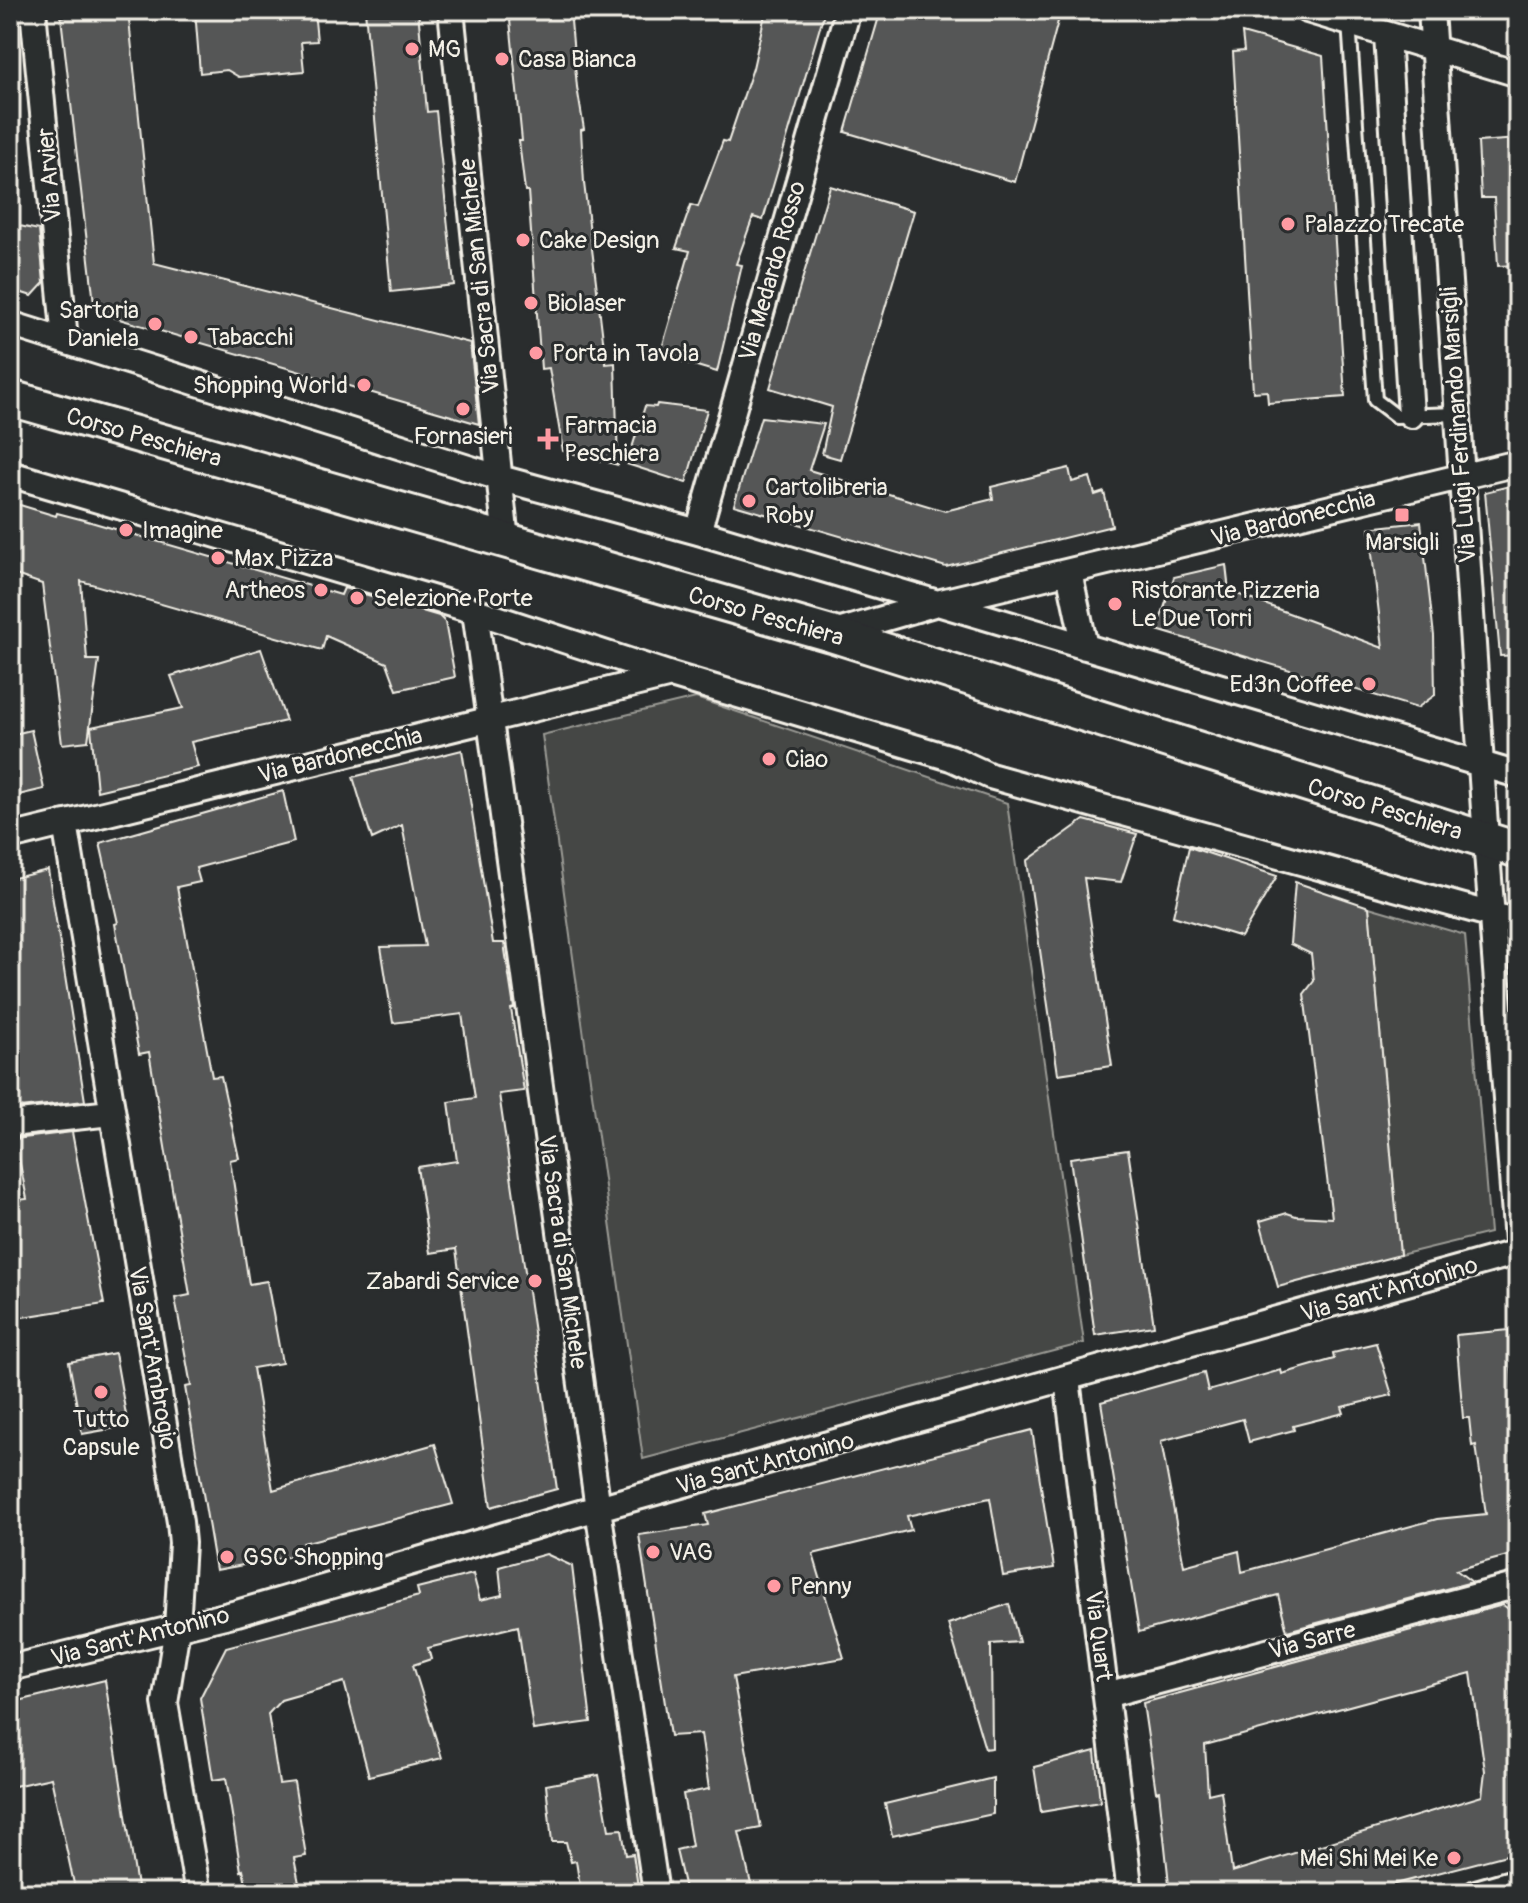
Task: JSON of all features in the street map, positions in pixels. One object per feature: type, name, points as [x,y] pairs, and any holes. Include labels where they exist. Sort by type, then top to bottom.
[{"type":"main road","name":"Corso Peschiera","points":[[10,398],[831,634],[1502,845]]},
{"type":"street","name":"Via Arvier","points":[[33,10],[65,340]]},
{"type":"street","name":"Via Sacra di San Michele","points":[[451,10],[506,541]]},
{"type":"street","name":"Via Medardo Rosso","points":[[698,532],[848,10]]},
{"type":"street","points":[[1307,10],[1340,17],[1433,50],[1518,74]]},
{"type":"street","name":"Via Luigi Ferdinando Marsigli","points":[[1431,10],[1481,763],[1502,845],[1492,914],[1518,1253]]},
{"type":"street","points":[[1387,35],[1411,415]]},
{"type":"street","points":[[10,324],[500,478],[698,532],[1518,775]]},
{"type":"street","name":"Via Bardonecchia","points":[[831,634],[937,603],[1518,463]]},
{"type":"street","points":[[10,474],[475,611],[671,675],[951,758],[990,776],[1518,922]]},
{"type":"street","points":[[1069,572],[1085,647]]},
{"type":"street","name":"Via Sacra di San Michele","points":[[475,611],[598,1509],[656,1893]]},
{"type":"street","name":"Via Bardonecchia","points":[[10,837],[671,675]]},
{"type":"street","name":"Via Sant'Ambrogio","points":[[65,823],[180,1522],[177,1628],[165,1703],[198,1893]]},
{"type":"street","points":[[10,1124],[111,1113]]},
{"type":"street","name":"Via Sant'Antonino","points":[[10,1668],[177,1628],[1518,1253]]},
{"type":"street","name":"Via Quart","points":[[1067,1379],[1130,1893]]},
{"type":"street","name":"Via Sarre","points":[[1106,1695],[1518,1585]]},
{"type":"street","points":[[1476,1893],[1518,1881]]},
{"type":"lane","points":[[1340,17],[1375,400],[1396,416],[1458,414]]},
{"type":"shaded area","points":[[696,698],[1007,803],[1084,1343],[643,1459],[542,735]]},
{"type":"shaded area","points":[[1369,907],[1465,935],[1490,1233],[1400,1255]]},
{"type":"building","points":[[128,10],[154,263],[470,343],[479,424],[95,312],[61,17]]},
{"type":"building","points":[[195,10],[314,10],[317,41],[301,42],[304,71],[239,77],[227,70],[200,73]]},
{"type":"building","points":[[365,10],[418,10],[427,112],[436,111],[454,285],[391,292]]},
{"type":"building","points":[[509,10],[570,10],[584,129],[581,130],[584,183],[606,364],[615,363],[618,465],[563,451],[549,368],[541,369],[528,191],[525,191],[519,141],[522,141]]},
{"type":"building","points":[[766,10],[825,10],[763,220],[753,217],[736,264],[742,265],[717,372],[660,355],[690,251],[676,248],[691,205],[698,207],[723,141],[728,142],[753,68]]},
{"type":"building","points":[[881,10],[1061,10],[1015,182],[845,132]]},
{"type":"building","name":"Palazzo Trecate","points":[[1242,33],[1323,56],[1345,397],[1268,403],[1267,391],[1253,392],[1233,52],[1244,51]]},
{"type":"building","points":[[1518,139],[1518,265],[1498,266],[1494,198],[1481,198],[1478,142]]},
{"type":"building","points":[[830,186],[914,211],[840,459],[822,454],[832,407],[770,388]]},
{"type":"building","points":[[10,224],[39,230],[44,283],[32,296],[10,289]]},
{"type":"building","points":[[657,404],[707,410],[686,483],[627,464],[645,406],[656,407]]},
{"type":"building","points":[[761,417],[824,424],[809,470],[945,511],[993,499],[991,487],[1069,468],[1072,482],[1090,477],[1095,495],[1104,492],[1112,526],[946,567],[734,505]]},
{"type":"building","points":[[1518,484],[1518,655],[1500,656],[1485,492]]},
{"type":"building","points":[[10,502],[56,516],[57,513],[84,520],[341,595],[344,588],[439,616],[445,622],[455,677],[397,690],[387,663],[326,636],[322,650],[81,581],[87,660],[99,660],[88,741],[62,744],[42,584],[10,573]]},
{"type":"building","points":[[1421,522],[1434,636],[1435,695],[1417,708],[1157,630],[1174,577],[1226,565],[1229,591],[1383,648],[1369,528]]},
{"type":"building","points":[[261,649],[286,721],[191,742],[198,767],[97,791],[91,727],[183,708],[171,676]]},
{"type":"building","points":[[31,730],[44,789],[10,797],[10,735]]},
{"type":"building","points":[[462,750],[493,943],[504,943],[514,1008],[511,1009],[524,1091],[499,1094],[557,1489],[491,1507],[456,1249],[430,1253],[417,1167],[457,1161],[449,1102],[475,1098],[462,1014],[393,1023],[381,947],[425,946],[402,825],[372,839],[353,777]]},
{"type":"building","points":[[283,791],[294,842],[196,868],[200,882],[177,887],[212,1077],[221,1076],[239,1158],[230,1160],[249,1284],[267,1281],[282,1363],[253,1368],[273,1490],[435,1444],[453,1504],[303,1543],[304,1554],[216,1570],[185,1387],[191,1386],[175,1298],[190,1295],[149,1052],[139,1054],[115,924],[118,923],[100,843]]},
{"type":"building","points":[[1084,820],[1137,834],[1121,882],[1084,878],[1112,1066],[1058,1074],[1027,861]]},
{"type":"building","points":[[1189,847],[1277,876],[1241,937],[1173,916]]},
{"type":"building","points":[[48,870],[85,1101],[10,1109],[10,879]]},
{"type":"building","points":[[1295,882],[1369,907],[1400,1255],[1278,1287],[1260,1221],[1287,1213],[1332,1218],[1304,994],[1314,981],[1311,954],[1290,944]]},
{"type":"building","points":[[72,1132],[104,1304],[10,1319],[10,1201],[27,1199],[15,1139]]},
{"type":"building","points":[[1128,1150],[1154,1326],[1095,1335],[1070,1158]]},
{"type":"building","points":[[1509,1330],[1518,1461],[1518,1553],[1456,1570],[1472,1582],[1287,1631],[1278,1595],[1139,1632],[1101,1402],[1204,1373],[1208,1391],[1281,1370],[1282,1374],[1334,1359],[1333,1353],[1376,1343],[1392,1395],[1342,1407],[1344,1413],[1293,1426],[1294,1430],[1249,1442],[1243,1419],[1161,1441],[1184,1566],[1239,1551],[1242,1572],[1437,1519],[1486,1514],[1476,1445],[1472,1446],[1469,1418],[1463,1418],[1456,1335]]},
{"type":"building","points":[[115,1353],[128,1426],[82,1434],[69,1362]]},
{"type":"building","points":[[1032,1430],[1054,1568],[1003,1576],[990,1498],[907,1516],[911,1530],[813,1554],[844,1658],[733,1677],[761,1828],[739,1832],[753,1893],[686,1893],[676,1850],[692,1846],[683,1794],[709,1789],[701,1734],[670,1736],[639,1535],[708,1525],[705,1514]]},
{"type":"building","points":[[546,1554],[572,1566],[591,1722],[533,1730],[518,1626],[428,1648],[431,1659],[413,1665],[442,1758],[369,1776],[344,1682],[281,1700],[268,1714],[279,1784],[294,1782],[306,1856],[294,1858],[301,1893],[248,1893],[241,1871],[226,1778],[213,1780],[200,1698],[226,1647],[419,1596],[417,1588],[473,1574],[480,1600],[502,1595],[499,1567]]},
{"type":"building","points":[[1009,1604],[1019,1642],[991,1644],[992,1748],[985,1749],[948,1624]]},
{"type":"building","points":[[1503,1605],[1518,1616],[1518,1852],[1361,1893],[1170,1893],[1159,1791],[1156,1792],[1143,1703]],"holes":[[[1471,1673],[1485,1771],[1482,1796],[1232,1872],[1221,1791],[1208,1794],[1205,1745]]]},
{"type":"building","points":[[105,1680],[138,1893],[76,1893],[51,1778],[10,1787],[10,1703]]},
{"type":"building","points":[[1095,1751],[1100,1802],[1041,1812],[1034,1767]]},
{"type":"building","points":[[599,1775],[609,1830],[622,1829],[626,1855],[633,1854],[639,1893],[581,1893],[576,1861],[571,1862],[566,1842],[552,1842],[546,1785]]},
{"type":"building","points":[[993,1778],[993,1814],[892,1836],[885,1804]]},
{"type":"place","name":"MG","points":[[412,49]]},
{"type":"place","name":"Casa Bianca","points":[[502,59]]},
{"type":"place","name":"Palazzo Trecate","points":[[1288,224]]},
{"type":"place","name":"Cake Design","points":[[523,240]]},
{"type":"place","name":"Biolaser","points":[[531,303]]},
{"type":"place","name":"Sartoria Daniela","points":[[155,324]]},
{"type":"place","name":"Tabacchi","points":[[191,337]]},
{"type":"place","name":"Porta in Tavola","points":[[536,353]]},
{"type":"place","name":"Shopping World","points":[[364,385]]},
{"type":"place","name":"Fornasieri","points":[[463,409]]},
{"type":"place","name":"Farmacia Peschiera","points":[[548,439]]},
{"type":"place","name":"Cartolibreria Roby","points":[[749,501]]},
{"type":"place","name":"Marsigli","points":[[1402,515]]},
{"type":"place","name":"Imagine","points":[[126,530]]},
{"type":"place","name":"Max Pizza","points":[[218,558]]},
{"type":"place","name":"Artheos","points":[[321,590]]},
{"type":"place","name":"Selezione Porte","points":[[357,598]]},
{"type":"place","name":"Ristorante Pizzeria Le Due Torri","points":[[1115,604]]},
{"type":"place","name":"Ed3n Coffee","points":[[1369,684]]},
{"type":"place","name":"Ciao","points":[[769,759]]},
{"type":"place","name":"Zabardi Service","points":[[535,1281]]},
{"type":"place","name":"Tutto Capsule","points":[[101,1392]]},
{"type":"place","name":"VAG","points":[[653,1552]]},
{"type":"place","name":"GSC Shopping","points":[[227,1557]]},
{"type":"place","name":"Penny","points":[[774,1586]]},
{"type":"place","name":"Mei Shi Mei Ke","points":[[1454,1858]]}]
